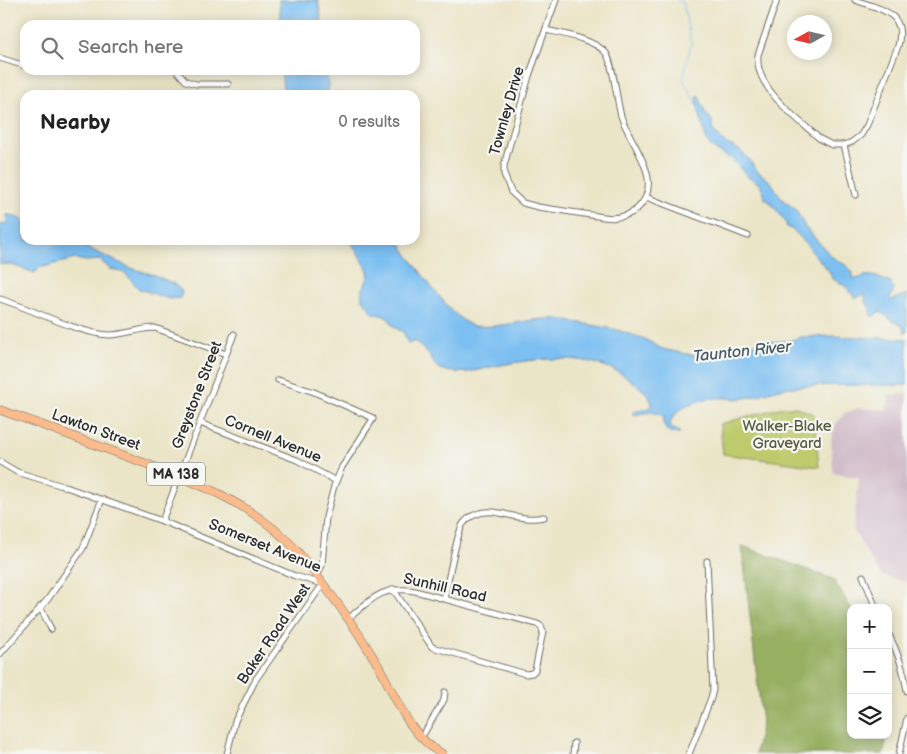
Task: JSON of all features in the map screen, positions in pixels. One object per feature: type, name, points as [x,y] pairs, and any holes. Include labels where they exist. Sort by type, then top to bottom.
[{"type":"main road","name":"Lawton Street","points":[[0,410],[180,476],[225,496],[268,524],[296,550],[323,584]]},
{"type":"main road","name":"Somerset Avenue","points":[[323,584],[380,668],[406,720],[421,738],[442,754]]},
{"type":"street","name":"Townley Drive","points":[[556,0],[532,67],[504,166],[504,174],[509,188],[517,199],[529,205],[610,218],[621,217],[631,213],[646,197]]},
{"type":"street","points":[[777,0],[758,55],[758,64],[763,80],[776,98],[820,139],[832,145],[844,145],[857,138],[864,130],[898,46],[901,34],[899,24],[891,14],[855,0]]},
{"type":"street","points":[[546,30],[593,44],[607,54],[622,120],[647,172],[646,197],[748,236]]},
{"type":"street","points":[[0,58],[20,64]]},
{"type":"street","points":[[181,75],[186,81],[196,84],[228,84]]},
{"type":"street","points":[[844,145],[856,195]]},
{"type":"street","points":[[0,299],[99,334],[114,335],[155,328],[226,354]]},
{"type":"street","name":"Greystone Street","points":[[162,521],[234,334]]},
{"type":"street","points":[[278,380],[304,388],[373,418],[342,467],[336,481],[326,517],[322,565],[316,576]]},
{"type":"street","name":"Cornell Avenue","points":[[200,423],[302,462],[336,481]]},
{"type":"street","name":"Somerset Avenue","points":[[0,462],[17,472],[102,499],[162,521],[295,576],[323,584]]},
{"type":"street","points":[[0,654],[48,599],[83,548],[102,499]]},
{"type":"street","points":[[444,599],[460,531],[468,518],[477,513],[486,512],[526,519],[544,517]]},
{"type":"street","points":[[689,754],[711,698],[712,690],[706,562]]},
{"type":"street","points":[[862,576],[874,604]]},
{"type":"street","name":"Baker Road West","points":[[226,754],[235,721],[256,679],[323,584]]},
{"type":"street","name":"Sunhill Road","points":[[348,619],[378,594],[393,589],[415,591],[537,624],[542,628],[543,634],[536,668],[532,673],[526,674],[432,647],[393,589]]},
{"type":"street","points":[[40,607],[52,628]]},
{"type":"street","points":[[892,640],[903,668],[907,691]]},
{"type":"street","points":[[421,738],[444,700],[445,692]]},
{"type":"street","points":[[899,754],[907,718]]},
{"type":"street","points":[[573,754],[574,743]]},
{"type":"shaded area","points":[[907,394],[907,582],[881,576],[853,530],[859,478],[833,473],[831,439],[836,424],[845,413],[858,408],[887,410],[889,395]]},
{"type":"green space","name":"Walker-Blake Graveyard","points":[[783,407],[796,407],[814,414],[819,467],[723,454],[720,424]]},
{"type":"green space","points":[[742,546],[833,579],[849,604],[847,604],[847,739],[886,739],[883,754],[755,754],[762,723]]},
{"type":"water","points":[[279,0],[318,0],[321,20],[281,20]]},
{"type":"water","points":[[282,75],[327,75],[329,90],[283,90]]},
{"type":"water","points":[[697,95],[705,112],[712,121],[714,131],[719,137],[725,143],[738,149],[749,159],[757,171],[771,182],[782,199],[796,210],[805,227],[832,257],[847,266],[853,273],[853,278],[858,279],[872,276],[891,283],[894,289],[890,298],[892,300],[907,294],[907,332],[905,333],[901,325],[879,312],[871,316],[869,306],[865,301],[865,294],[856,298],[844,285],[833,279],[829,271],[802,239],[787,227],[785,221],[771,203],[765,199],[763,189],[757,182],[748,177],[733,159],[715,150],[707,142],[697,104]]},
{"type":"water","points":[[6,215],[20,219],[20,245],[81,245],[131,268],[174,284],[181,290],[180,298],[169,299],[139,289],[125,273],[110,269],[100,260],[86,261],[75,259],[39,268],[35,273],[12,265],[0,264],[0,224],[7,224]]},
{"type":"water","name":"Taunton River","points":[[353,245],[402,245],[444,302],[465,322],[474,326],[495,326],[558,319],[614,329],[645,339],[662,349],[692,355],[709,354],[763,342],[788,341],[801,337],[834,336],[907,339],[907,385],[793,387],[745,398],[708,399],[680,410],[675,415],[670,426],[680,433],[673,433],[665,427],[664,417],[657,413],[633,415],[633,412],[647,409],[652,405],[645,392],[619,372],[587,361],[570,359],[535,360],[463,372],[440,369],[435,365],[427,352],[415,341],[408,344],[404,333],[393,326],[390,320],[384,316],[373,313],[362,298],[362,292],[369,275],[367,268]]},
{"type":"waterway","points":[[677,0],[683,3],[691,43],[683,79],[700,112]]},
{"type":"waterway","points":[[721,154],[745,173]]}]
